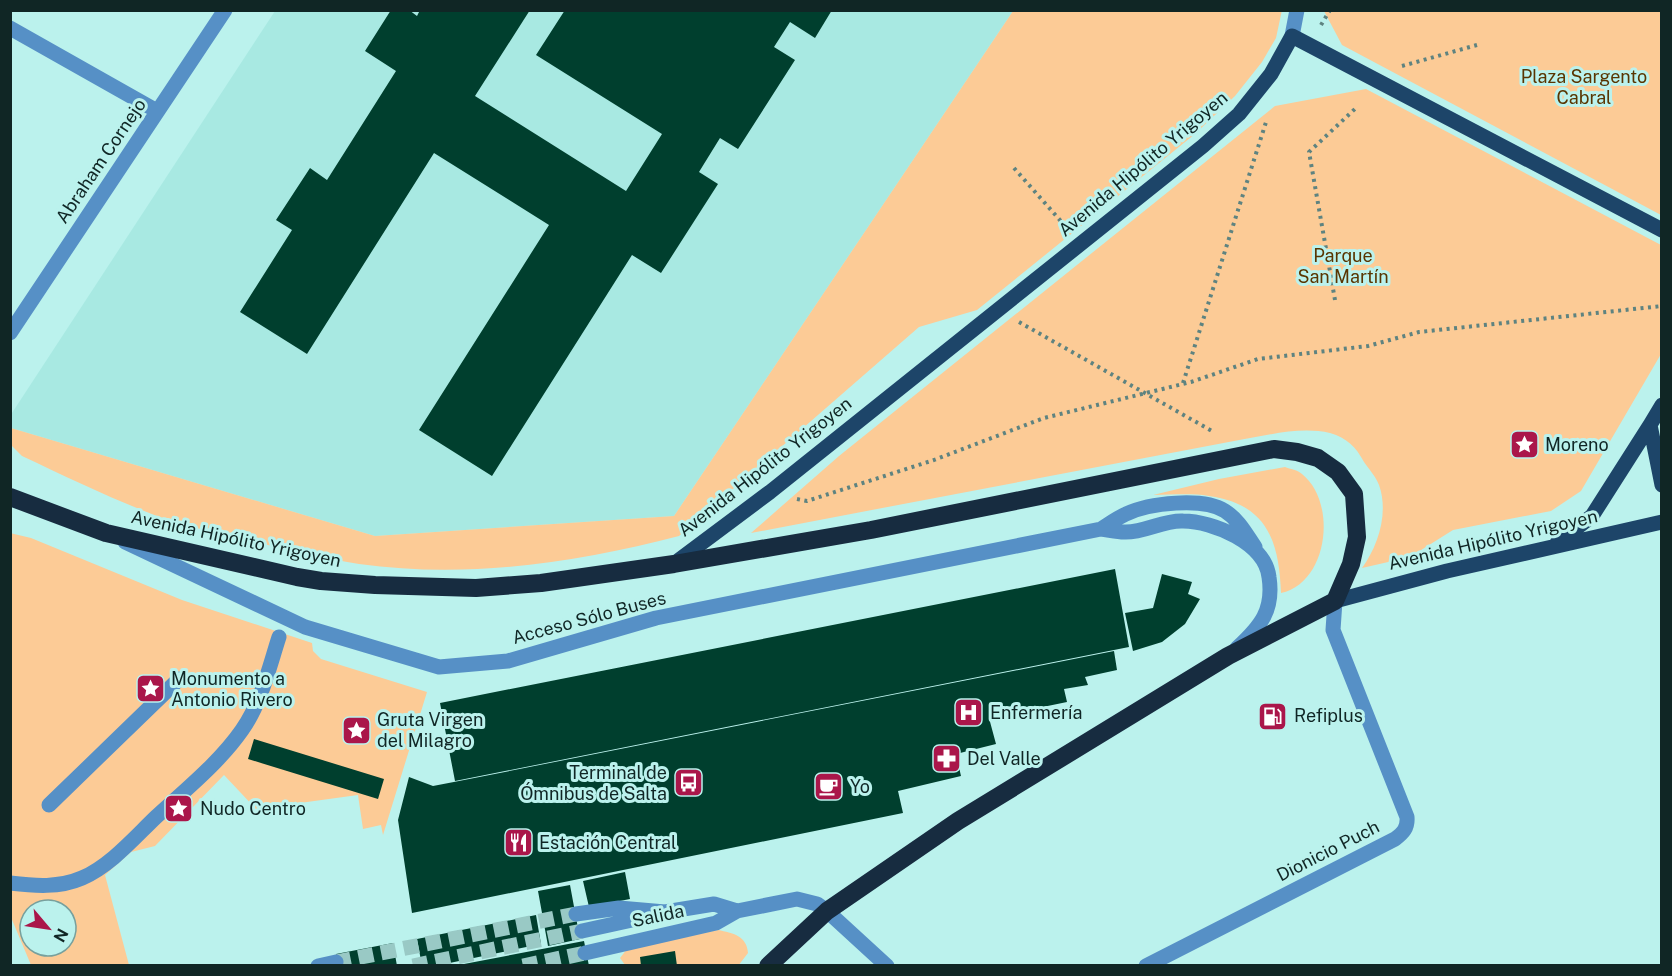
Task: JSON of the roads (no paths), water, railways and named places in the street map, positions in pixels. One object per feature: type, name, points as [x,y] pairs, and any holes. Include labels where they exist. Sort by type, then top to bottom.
[{"type":"highway","name":"Avenida Hipólito Yrigoyen","points":[[10,497],[106,533],[297,577],[375,585],[487,587],[541,583],[674,564],[871,530],[1274,449],[1318,458],[1338,472],[1354,494],[1357,537],[1351,564],[1335,601],[1228,656],[958,821],[827,912],[768,966]]},
{"type":"main road","points":[[1292,36],[1662,230]]},
{"type":"main road","name":"Avenida Hipólito Yrigoyen","points":[[674,564],[770,492],[1203,146],[1239,114],[1271,74],[1292,36]]},
{"type":"main road","points":[[1549,548],[1592,516],[1662,405]]},
{"type":"main road","points":[[1650,425],[1662,485]]},
{"type":"main road","name":"Avenida Hipólito Yrigoyen","points":[[1335,601],[1447,570],[1662,522]]},
{"type":"street","name":"Abraham Cornejo","points":[[10,333],[225,10]]},
{"type":"street","points":[[1292,36],[1297,10]]},
{"type":"street","points":[[12,31],[157,111]]},
{"type":"street","name":"Acceso Sólo Buses","points":[[106,533],[305,627],[439,667],[508,661],[656,618],[1101,529],[1126,533],[1181,520],[1208,524],[1224,530],[1250,545],[1262,557],[1269,570],[1271,594],[1263,620],[1251,635],[1228,656]]},
{"type":"street","name":"Dionicio Puch","points":[[1146,966],[1395,839],[1408,824],[1333,630],[1335,601]]},
{"type":"street","points":[[10,884],[37,886],[62,884],[84,877],[111,859],[213,763],[242,730],[258,702],[279,637]]},
{"type":"street","points":[[49,805],[179,679]]},
{"type":"street","name":"Salida","points":[[585,953],[716,923],[736,911],[797,899],[817,904],[887,966]]},
{"type":"street","name":"Salida","points":[[582,931],[714,903],[736,911]]},
{"type":"street","name":"Salida","points":[[576,914],[619,908],[665,912]]},
{"type":"street","points":[[318,966],[336,962]]},
{"type":"tunnel","points":[[336,962],[576,914]]},
{"type":"tunnel","points":[[413,966],[582,931]]},
{"type":"tunnel","points":[[523,966],[585,953]]},
{"type":"place","name":"Moreno","points":[[1524,445]]},
{"type":"place","name":"Monumento a Antonio Rivero","points":[[150,689]]},
{"type":"place","name":"Enfermería","points":[[969,713]]},
{"type":"place","name":"Refiplus","points":[[1273,716]]},
{"type":"place","name":"Gruta Virgen del Milagro","points":[[356,730]]},
{"type":"place","name":"Del Valle","points":[[946,759]]},
{"type":"place","name":"Terminal de Ómnibus de Salta","points":[[688,783]]},
{"type":"place","name":"Yo","points":[[829,787]]},
{"type":"place","name":"Nudo Centro","points":[[179,809]]},
{"type":"place","name":"Estación Central","points":[[518,843]]},
{"type":"park label","name":"Plaza Sargento Cabral","points":[[1584,88]]},
{"type":"park label","name":"Parque San Martín","points":[[1343,266]]}]
